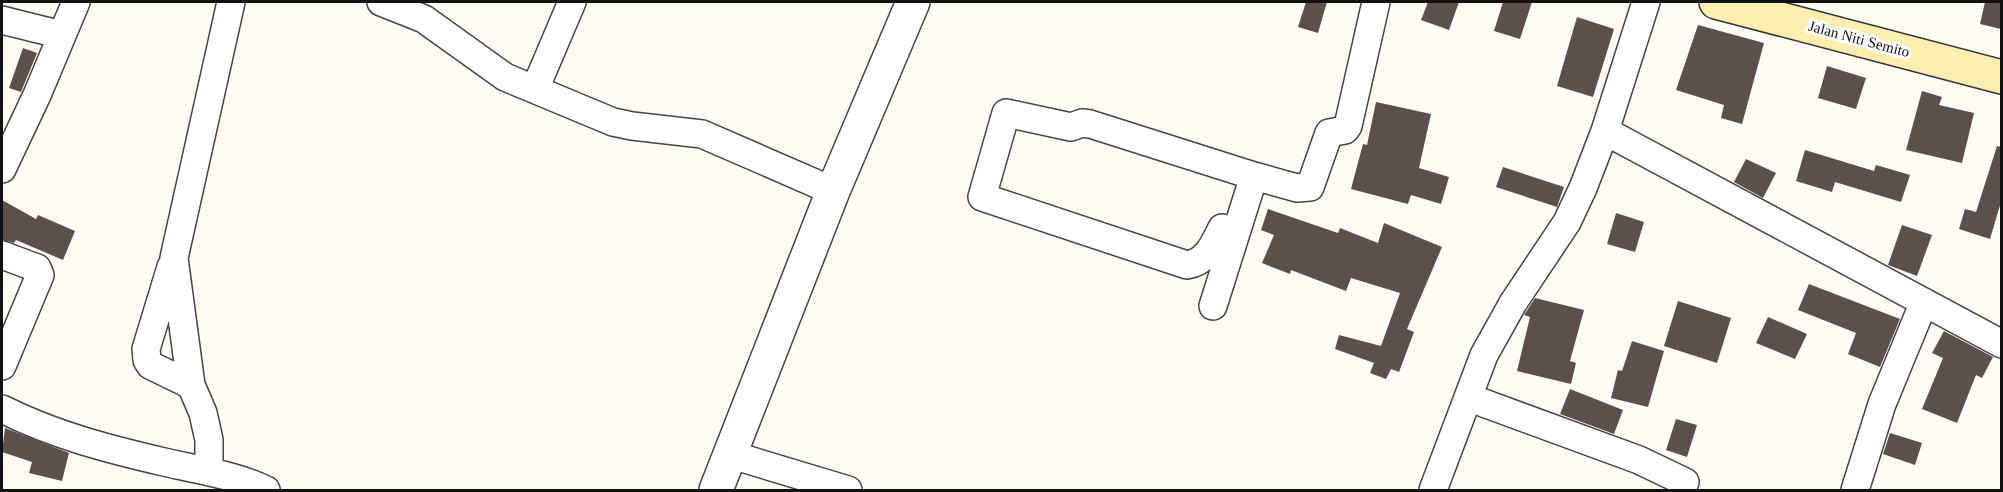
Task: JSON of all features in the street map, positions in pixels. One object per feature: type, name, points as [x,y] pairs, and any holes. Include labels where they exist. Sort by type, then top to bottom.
[{"type":"main road","name":"Jalan Niti Semito","points":[[1716,2],[2001,77]]},
{"type":"street","points":[[2,169],[76,2]]},
{"type":"street","points":[[191,385],[150,365],[146,349],[174,258],[231,2]]},
{"type":"street","points":[[381,2],[424,19],[505,77],[612,122],[702,134],[832,191]]},
{"type":"street","points":[[536,89],[572,2]]},
{"type":"street","points":[[716,490],[732,455],[832,191],[913,2]]},
{"type":"street","points":[[1235,232],[1222,228],[1212,248],[1202,260],[1187,265],[982,197],[1006,113],[1071,127],[1082,123],[1090,124],[1254,176],[1297,188],[1310,187],[1329,133],[1345,130],[1348,126],[1376,2]]},
{"type":"street","points":[[1433,490],[1470,398],[1484,355],[1498,329],[1567,222],[1605,131],[1646,2]]},
{"type":"street","points":[[2,20],[62,35]]},
{"type":"street","points":[[1605,131],[2001,344]]},
{"type":"street","points":[[1213,306],[1254,176]]},
{"type":"street","points":[[2,255],[37,268],[40,274],[2,366]]},
{"type":"street","points":[[174,258],[191,385],[206,421],[209,440],[209,472]]},
{"type":"street","points":[[1855,490],[1882,404],[1924,302]]},
{"type":"street","points":[[1470,398],[1640,460],[1689,488]]},
{"type":"street","points":[[2,410],[33,425],[80,441],[209,472],[266,490]]},
{"type":"street","points":[[732,455],[848,490]]},
{"type":"building","points":[[1306,2],[1327,2],[1318,33],[1298,27]]},
{"type":"building","points":[[1428,2],[1459,2],[1449,30],[1421,20]]},
{"type":"building","points":[[1503,2],[1532,2],[1520,39],[1494,31]]},
{"type":"building","points":[[1985,2],[2001,2],[2001,29],[1980,24]]},
{"type":"building","points":[[1577,17],[1614,29],[1593,97],[1557,86]]},
{"type":"building","points":[[1698,25],[1764,43],[1742,124],[1721,118],[1724,105],[1676,90]]},
{"type":"building","points":[[23,48],[37,53],[21,92],[9,88]]},
{"type":"building","points":[[1827,66],[1866,78],[1856,109],[1818,98]]},
{"type":"building","points":[[1922,91],[1942,97],[1939,105],[1974,113],[1962,163],[1906,150]]},
{"type":"building","points":[[1376,102],[1431,114],[1419,168],[1449,177],[1441,204],[1411,195],[1408,204],[1351,189],[1363,144],[1367,145]]},
{"type":"building","points":[[1997,146],[2001,147],[2001,202],[1990,239],[1959,229],[1965,209],[1976,212]]},
{"type":"building","points":[[1805,150],[1874,171],[1876,165],[1910,175],[1901,202],[1835,182],[1832,192],[1796,181]]},
{"type":"building","points":[[1746,159],[1776,173],[1763,198],[1734,182]]},
{"type":"building","points":[[1503,167],[1564,187],[1557,207],[1496,187]]},
{"type":"building","points":[[2,200],[36,219],[38,215],[75,231],[63,260],[16,240],[14,243],[2,240]]},
{"type":"building","points":[[1268,209],[1338,233],[1340,228],[1378,243],[1384,223],[1442,247],[1407,329],[1414,332],[1399,372],[1391,369],[1386,379],[1370,373],[1374,363],[1335,349],[1339,335],[1381,346],[1400,293],[1351,278],[1346,291],[1291,270],[1290,274],[1262,263],[1274,235],[1261,230]]},
{"type":"building","points":[[1616,213],[1644,222],[1635,252],[1607,244]]},
{"type":"building","points":[[1902,225],[1932,235],[1917,276],[1888,265]]},
{"type":"building","points":[[1809,284],[1900,319],[1880,367],[1848,354],[1856,333],[1798,310]]},
{"type":"building","points":[[1535,298],[1584,310],[1570,361],[1576,363],[1571,384],[1517,371],[1530,317],[1524,315]]},
{"type":"building","points":[[1678,301],[1731,318],[1717,363],[1664,346]]},
{"type":"building","points":[[1768,317],[1807,334],[1795,359],[1756,343]]},
{"type":"building","points":[[1944,331],[1993,357],[1982,378],[1976,375],[1957,423],[1922,409],[1943,358],[1932,353]]},
{"type":"building","points":[[1632,341],[1664,351],[1648,407],[1611,398],[1618,370],[1622,371]]},
{"type":"building","points":[[1570,389],[1623,410],[1614,434],[1560,414]]},
{"type":"building","points":[[1676,419],[1697,425],[1687,457],[1666,450]]},
{"type":"building","points":[[5,428],[69,453],[62,481],[29,473],[32,462],[2,452]]},
{"type":"building","points":[[1890,433],[1922,443],[1915,465],[1883,454]]}]
